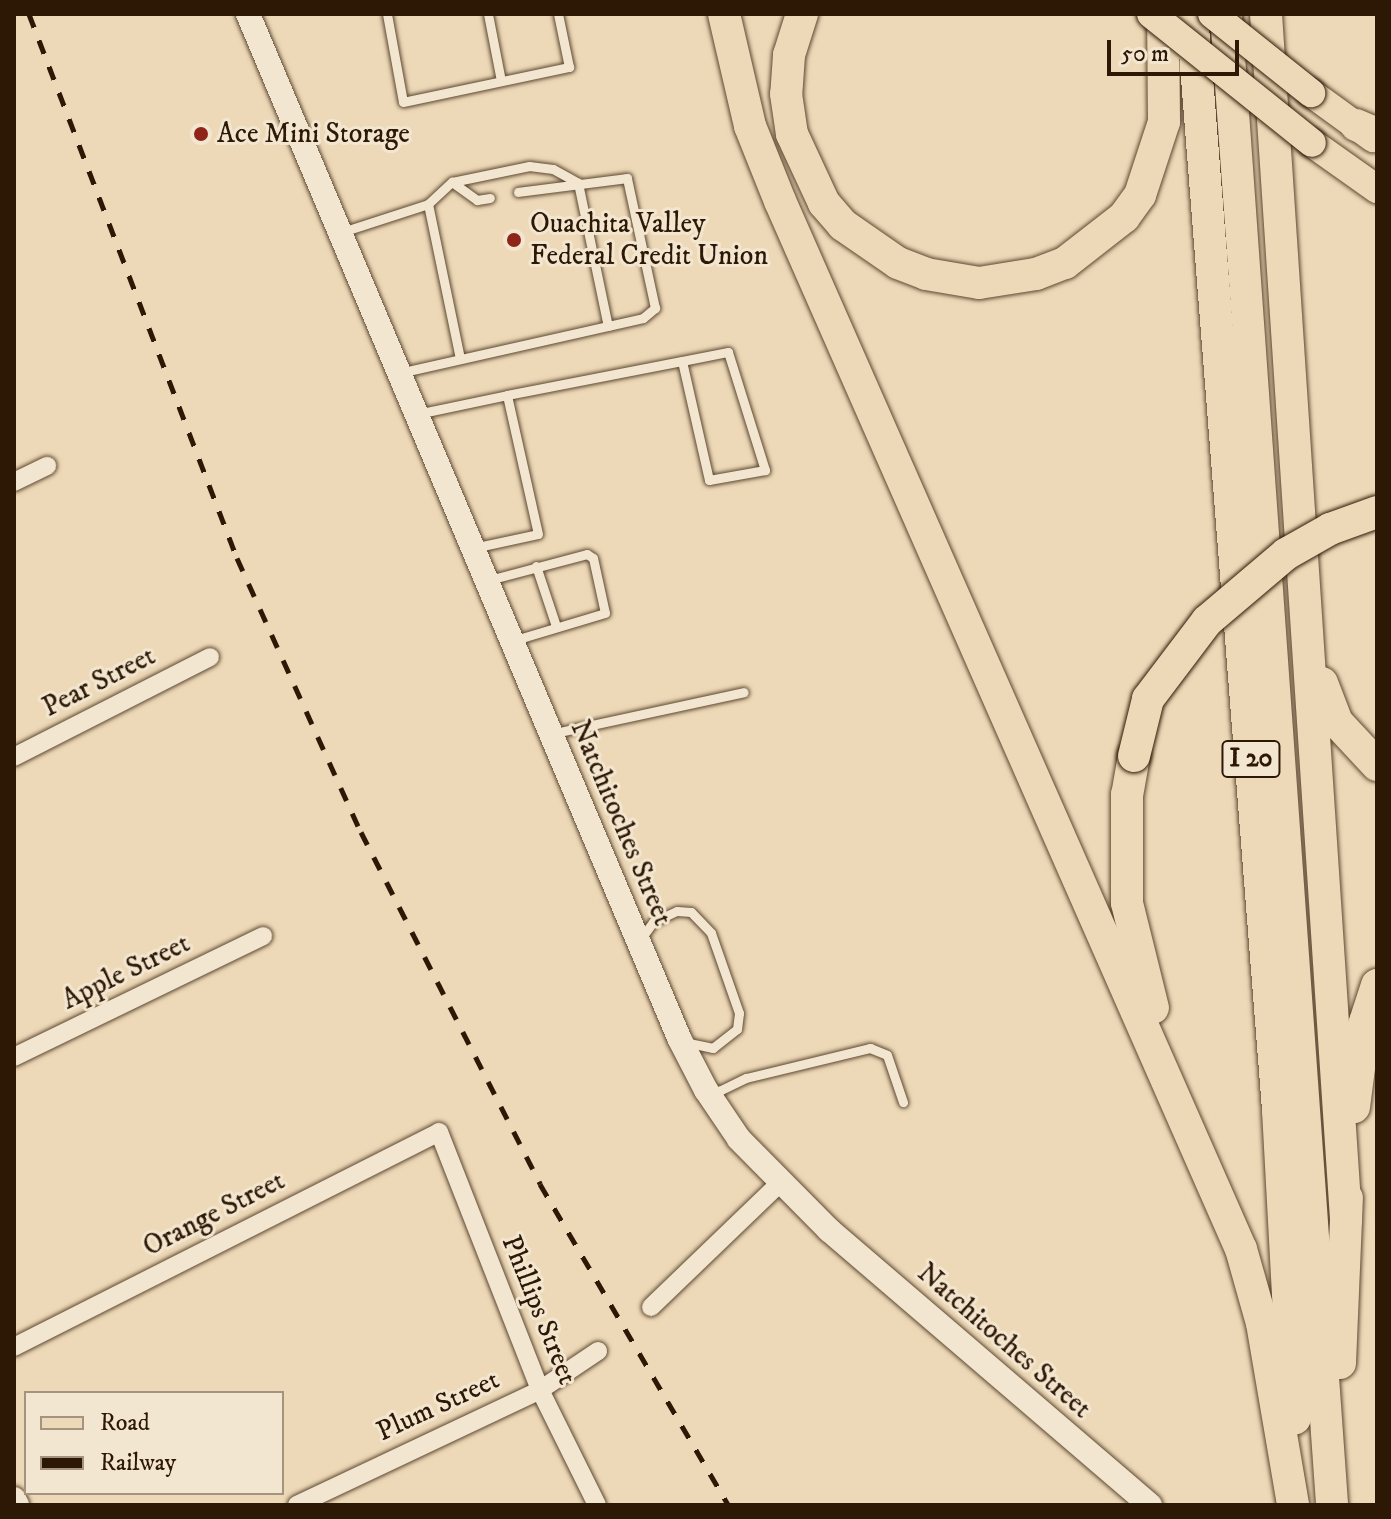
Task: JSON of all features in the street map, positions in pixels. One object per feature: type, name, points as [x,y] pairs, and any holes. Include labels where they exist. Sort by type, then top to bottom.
[{"type":"highway","points":[[724,14],[750,126],[780,201],[1241,1249]]},
{"type":"highway","points":[[802,14],[789,55],[786,94],[792,134],[824,203],[843,225],[898,263],[926,274],[979,283],[1036,274],[1065,263],[1124,217],[1140,195],[1164,122],[1163,14]]},
{"type":"highway","name":"I 20","points":[[1192,14],[1278,1110],[1300,1505]]},
{"type":"highway","name":"I 20","points":[[1226,14],[1333,1505]]},
{"type":"highway","points":[[1266,14],[1308,591],[1346,1220]]},
{"type":"highway","points":[[1293,1505],[1262,1323],[1241,1249],[1165,1046],[1138,959],[1127,903],[1125,844],[1134,756],[1148,699],[1207,621],[1286,554],[1330,529],[1377,512]]},
{"type":"highway","points":[[1308,591],[1323,690],[1337,722],[1377,765]]},
{"type":"highway","points":[[1333,1505],[1346,1220],[1365,1022],[1377,985]]},
{"type":"main road","points":[[1151,14],[1312,143],[1377,189]]},
{"type":"main road","points":[[1212,14],[1311,93],[1370,133]]},
{"type":"street","name":"Natchitoches Street","points":[[248,14],[679,1038],[715,1102],[739,1139],[780,1183],[1143,1503]]},
{"type":"street","points":[[14,482],[47,466]]},
{"type":"street","name":"Pear Street","points":[[14,757],[210,657]]},
{"type":"street","name":"Apple Street","points":[[14,1057],[263,936]]},
{"type":"street","name":"Orange Street","points":[[14,1347],[439,1132]]},
{"type":"street","name":"Phillips Street","points":[[439,1132],[540,1390],[597,1505]]},
{"type":"street","points":[[651,1307],[780,1183]]},
{"type":"street","name":"Plum Street","points":[[297,1505],[540,1390],[598,1351]]},
{"type":"street","points":[[14,1499],[17,1505]]},
{"type":"lane","points":[[387,14],[403,102],[569,67],[558,14]]},
{"type":"lane","points":[[488,14],[501,81]]},
{"type":"lane","points":[[340,232],[428,204],[452,182],[529,166],[553,169],[578,183],[608,326]]},
{"type":"lane","points":[[399,373],[643,318],[655,308],[656,294],[627,178],[518,192]]},
{"type":"lane","points":[[452,182],[477,200],[490,198]]},
{"type":"lane","points":[[428,204],[460,359]]},
{"type":"lane","points":[[417,414],[507,395],[728,352],[765,470],[709,480],[682,361]]},
{"type":"lane","points":[[473,548],[538,534],[507,395]]},
{"type":"lane","points":[[487,581],[587,554],[593,558],[605,613],[512,640]]},
{"type":"lane","points":[[536,566],[556,626]]},
{"type":"lane","points":[[551,734],[744,692]]},
{"type":"lane","points":[[639,942],[653,922],[677,911],[691,912],[711,933],[739,1013],[737,1029],[713,1048],[679,1038]]},
{"type":"lane","points":[[715,1102],[719,1091],[746,1078],[870,1048],[887,1055],[903,1102]]},
{"type":"railway","points":[[29,14],[237,558],[361,832],[540,1184],[728,1505]]},
{"type":"place","name":"Ace Mini Storage","points":[[201,134]]},
{"type":"place","name":"Ouachita Valley Federal Credit Union","points":[[514,240]]}]
